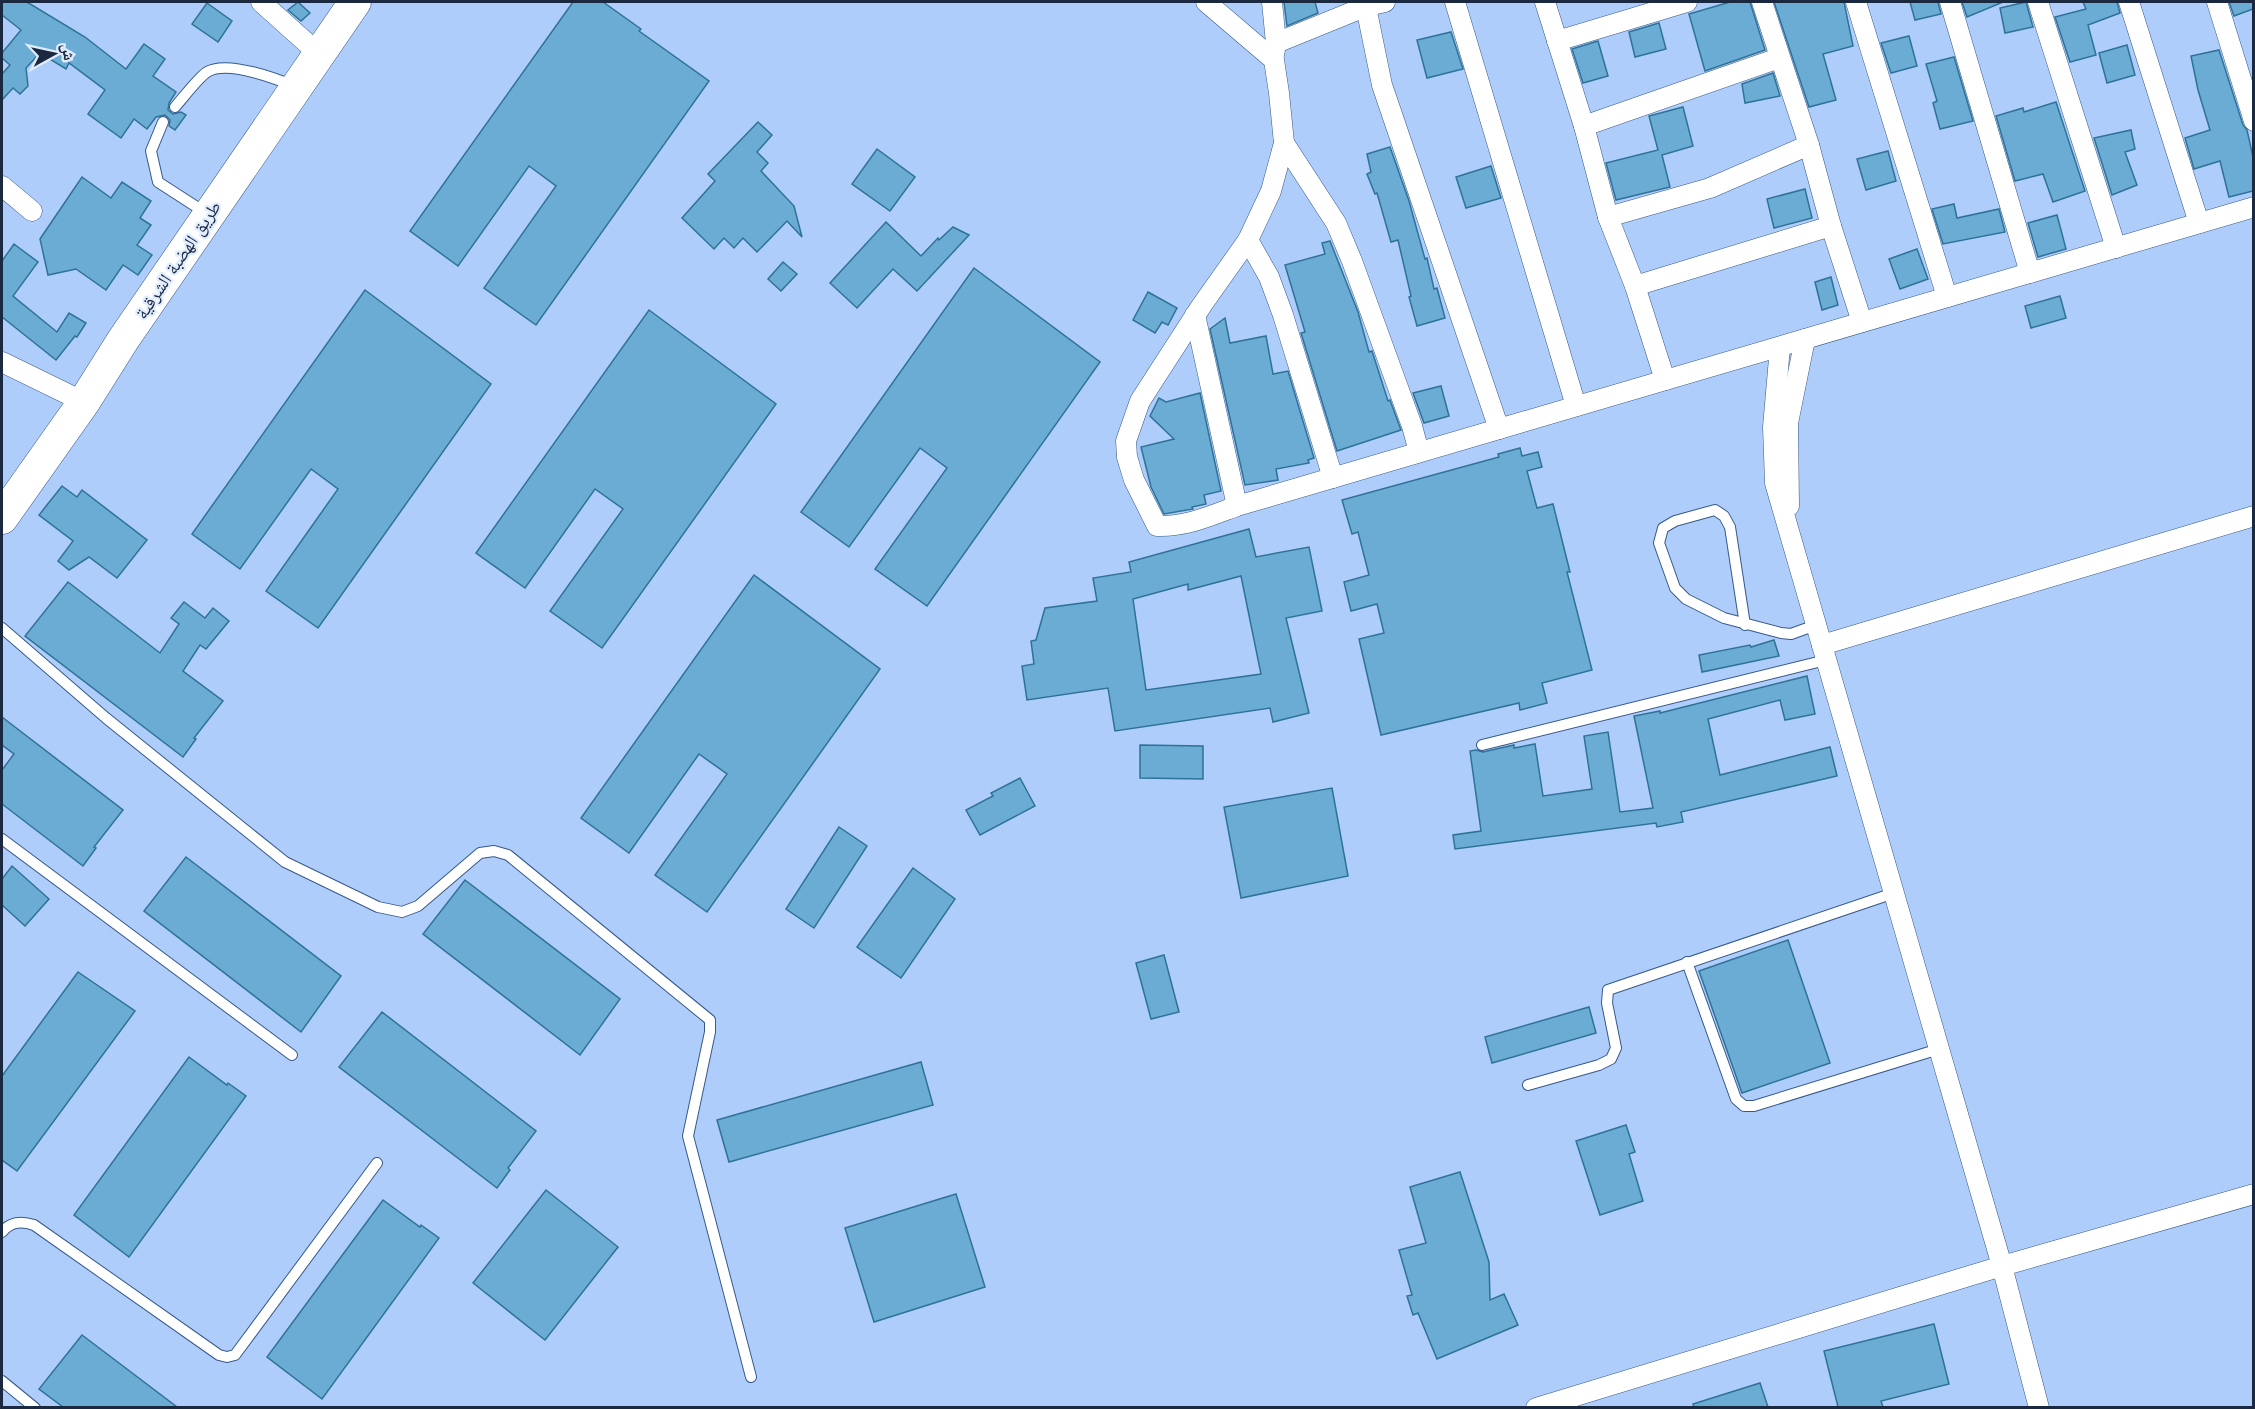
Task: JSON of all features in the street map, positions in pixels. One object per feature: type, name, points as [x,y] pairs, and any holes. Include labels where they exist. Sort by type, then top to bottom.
[{"type":"main road","name":"طريق الهضبة الشرقية","points":[[2,518],[84,402],[123,340],[356,2]]},
{"type":"street","points":[[261,2],[319,54]]},
{"type":"street","points":[[1206,2],[1275,51]]},
{"type":"street","points":[[1272,2],[1284,143],[1271,191],[1248,240],[1195,315],[1140,401],[1126,441],[1127,457],[1134,480],[1157,525],[1186,524],[1237,506],[2253,207]]},
{"type":"street","points":[[1455,2],[1576,406]]},
{"type":"street","points":[[1545,2],[1584,126],[1608,217],[1635,286],[1665,380]]},
{"type":"street","points":[[1557,42],[1687,2]]},
{"type":"street","points":[[1762,2],[1809,145],[1831,226],[1862,322]]},
{"type":"street","points":[[1856,2],[1947,297]]},
{"type":"street","points":[[1950,2],[2030,273]]},
{"type":"street","points":[[2038,2],[2116,248]]},
{"type":"street","points":[[2128,2],[2199,223]]},
{"type":"street","points":[[2217,2],[2253,121]]},
{"type":"street","points":[[1275,51],[1372,3],[1382,85],[1499,429]]},
{"type":"street","points":[[1584,126],[1779,58]]},
{"type":"street","points":[[1284,143],[1336,223],[1412,426],[1419,452]]},
{"type":"street","points":[[1608,217],[1710,188],[1809,145]]},
{"type":"street","points":[[2,186],[32,211]]},
{"type":"street","points":[[1635,286],[1831,226]]},
{"type":"street","points":[[1248,240],[1269,277],[1283,315],[1333,478]]},
{"type":"street","points":[[1195,315],[1237,506]]},
{"type":"street","points":[[1791,538],[1788,423],[1805,339]]},
{"type":"street","points":[[1779,346],[1773,427],[1775,483],[2002,1266],[2039,1407]]},
{"type":"street","points":[[2,362],[84,402]]},
{"type":"street","points":[[1824,652],[2253,516]]},
{"type":"street","points":[[1536,1407],[2002,1266],[2253,1194]]},
{"type":"lane","points":[[175,107],[207,72],[230,68],[261,74],[297,87]]},
{"type":"lane","points":[[163,122],[151,151],[158,182],[209,215]]},
{"type":"lane","points":[[1745,625],[1730,526],[1724,516],[1714,510],[1675,520],[1663,528],[1659,543],[1675,588],[1686,599],[1724,618],[1745,625],[1781,633],[1791,634],[1816,625]]},
{"type":"lane","points":[[2,628],[106,718],[285,862],[378,906],[402,912],[418,906],[480,853],[494,851],[508,855],[710,1020],[710,1032],[688,1136],[751,1377]]},
{"type":"lane","points":[[1482,745],[1824,652]]},
{"type":"lane","points":[[4,845],[292,1055]]},
{"type":"lane","points":[[1528,1085],[1599,1065],[1611,1059],[1616,1048],[1607,1003],[1608,990],[1894,893]]},
{"type":"lane","points":[[1687,962],[1736,1099],[1744,1106],[1754,1106],[1939,1049]]},
{"type":"lane","points":[[2,1232],[4,1228],[21,1221],[34,1225],[219,1356],[227,1357],[235,1355],[377,1163]]},
{"type":"lane","points":[[2,1380],[35,1407]]},
{"type":"building","points":[[2,2],[27,2],[85,37],[126,69],[144,44],[165,59],[153,76],[176,92],[169,103],[168,110],[173,114],[181,112],[186,115],[175,130],[169,126],[170,120],[165,115],[156,117],[147,129],[134,119],[121,138],[88,114],[105,90],[69,63],[66,69],[40,53],[26,68],[28,86],[20,94],[13,88],[2,100],[2,74],[10,65],[2,58],[2,53],[21,30],[2,15]]},
{"type":"building","points":[[298,2],[310,13],[301,21],[288,10]]},
{"type":"building","points":[[573,2],[603,2],[709,81],[536,325],[484,288],[556,186],[529,166],[458,266],[410,231]]},
{"type":"building","points":[[1284,2],[1315,2],[1318,13],[1287,26]]},
{"type":"building","points":[[1730,2],[1750,2],[1765,50],[1705,71],[1689,14]]},
{"type":"building","points":[[1774,2],[1844,2],[1853,46],[1823,54],[1836,100],[1809,107]]},
{"type":"building","points":[[1910,2],[1938,2],[1941,14],[1915,20]]},
{"type":"building","points":[[1962,2],[2003,2],[1967,17]]},
{"type":"building","points":[[2026,2],[2033,27],[2005,33],[2000,8]]},
{"type":"building","points":[[2083,2],[2117,2],[2120,13],[2088,25],[2096,55],[2070,62],[2055,17],[2086,9]]},
{"type":"building","points":[[2229,2],[2253,2],[2253,9],[2234,16]]},
{"type":"building","points":[[207,3],[232,21],[218,42],[192,24]]},
{"type":"building","points":[[1659,23],[1666,49],[1635,57],[1629,32]]},
{"type":"building","points":[[1451,32],[1463,69],[1427,78],[1417,40]]},
{"type":"building","points":[[1909,36],[1917,66],[1891,73],[1881,43]]},
{"type":"building","points":[[1598,41],[1608,76],[1583,83],[1572,49]]},
{"type":"building","points":[[2127,45],[2135,75],[2107,83],[2099,53]]},
{"type":"building","points":[[2219,50],[2243,125],[2247,130],[2253,157],[2253,191],[2229,197],[2220,161],[2194,169],[2185,138],[2210,130],[2191,56]]},
{"type":"building","points":[[1954,57],[1973,121],[1940,129],[1933,103],[1937,101],[1926,64]]},
{"type":"building","points":[[1773,73],[1780,96],[1745,103],[1742,84]]},
{"type":"building","points":[[2056,102],[2085,191],[2053,202],[2043,174],[2015,181],[1996,116],[2023,108],[2024,112]]},
{"type":"building","points":[[1683,107],[1693,146],[1662,155],[1670,187],[1616,200],[1606,163],[1658,150],[1649,116]]},
{"type":"building","points":[[758,122],[772,135],[757,152],[768,163],[761,171],[794,206],[802,237],[787,221],[757,252],[743,238],[734,248],[724,238],[714,249],[682,218],[715,181],[708,174]]},
{"type":"building","points":[[2131,130],[2135,149],[2125,152],[2137,185],[2112,195],[2094,138]]},
{"type":"building","points":[[1390,147],[1445,318],[1417,326],[1398,240],[1391,242],[1377,193],[1375,194],[1367,174],[1371,172],[1367,154]]},
{"type":"building","points":[[877,149],[915,177],[890,211],[852,184]]},
{"type":"building","points":[[1888,151],[1896,181],[1866,190],[1857,159]]},
{"type":"building","points":[[1491,166],[1501,198],[1466,208],[1456,177]]},
{"type":"building","points":[[82,177],[111,198],[122,182],[151,201],[140,218],[151,225],[137,245],[152,255],[138,275],[123,265],[106,290],[76,269],[48,275],[40,239]]},
{"type":"building","points":[[1805,189],[1812,218],[1774,228],[1767,199]]},
{"type":"building","points":[[1954,204],[1957,218],[1999,209],[2005,232],[1943,244],[1932,209]]},
{"type":"building","points":[[2057,215],[2066,249],[2038,257],[2028,223]]},
{"type":"building","points":[[886,222],[921,256],[938,238],[939,240],[953,227],[969,235],[917,291],[893,269],[857,308],[830,283]]},
{"type":"building","points":[[1330,241],[1358,312],[1369,352],[1372,351],[1388,401],[1390,400],[1401,430],[1337,451],[1301,333],[1305,332],[1285,265],[1325,254],[1322,243]]},
{"type":"building","points":[[14,244],[38,262],[13,296],[57,332],[69,313],[86,323],[77,337],[75,336],[56,360],[2,317],[2,261]]},
{"type":"building","points":[[1917,249],[1928,279],[1900,289],[1889,259]]},
{"type":"building","points":[[783,262],[797,274],[781,291],[768,279]]},
{"type":"building","points":[[974,268],[1100,362],[927,606],[875,569],[947,468],[920,448],[849,547],[801,512]]},
{"type":"building","points":[[1831,277],[1838,305],[1822,310],[1815,282]]},
{"type":"building","points":[[365,290],[491,384],[318,628],[266,591],[338,489],[311,469],[240,569],[192,534]]},
{"type":"building","points":[[1148,292],[1177,308],[1168,325],[1162,322],[1155,333],[1133,320]]},
{"type":"building","points":[[2060,296],[2066,318],[2031,328],[2025,306]]},
{"type":"building","points":[[649,310],[776,404],[602,648],[550,611],[623,509],[595,489],[525,588],[476,553]]},
{"type":"building","points":[[1225,318],[1230,343],[1266,336],[1273,374],[1288,371],[1314,458],[1308,460],[1309,463],[1276,469],[1278,480],[1245,485],[1210,329]]},
{"type":"building","points":[[1441,386],[1449,416],[1424,423],[1413,393]]},
{"type":"building","points":[[1200,393],[1221,491],[1204,495],[1206,504],[1192,507],[1193,509],[1164,514],[1151,487],[1141,447],[1174,439],[1150,416],[1159,398],[1166,402]]},
{"type":"building","points":[[1520,448],[1522,456],[1538,452],[1542,467],[1527,471],[1537,508],[1553,504],[1570,572],[1567,572],[1592,670],[1542,683],[1547,703],[1520,710],[1519,703],[1381,735],[1359,639],[1384,633],[1377,604],[1351,611],[1344,582],[1369,575],[1358,532],[1352,534],[1342,500],[1499,457],[1498,454]]},
{"type":"building","points":[[62,486],[77,497],[82,490],[147,540],[117,578],[89,557],[69,570],[58,561],[73,541],[39,515]]},
{"type":"building","points":[[1249,529],[1256,557],[1309,547],[1322,611],[1286,618],[1309,713],[1273,722],[1270,708],[1115,731],[1108,688],[1027,700],[1022,666],[1034,664],[1031,641],[1036,640],[1045,608],[1097,601],[1093,578],[1131,572],[1129,562]],"holes":[[[1241,576],[1261,674],[1146,690],[1133,599],[1188,584],[1188,590]]]},
{"type":"building","points":[[754,575],[880,669],[707,912],[655,875],[727,774],[699,754],[629,853],[581,818]]},
{"type":"building","points":[[68,582],[160,653],[179,624],[171,618],[184,602],[205,618],[213,608],[229,621],[206,649],[200,645],[183,671],[223,701],[194,738],[196,739],[183,757],[25,636]]},
{"type":"building","points":[[1774,640],[1779,656],[1702,672],[1699,655],[1750,645],[1751,647]]},
{"type":"building","points":[[1807,676],[1815,714],[1785,720],[1780,700],[1708,719],[1720,775],[1830,747],[1837,776],[1681,812],[1683,822],[1657,827],[1656,823],[1455,849],[1453,835],[1481,831],[1470,751],[1483,752],[1514,745],[1514,748],[1535,744],[1543,796],[1592,789],[1584,736],[1608,732],[1620,812],[1653,808],[1634,716],[1660,711],[1660,713]]},
{"type":"building","points":[[2,717],[123,810],[94,847],[96,848],[83,866],[2,804],[2,770],[14,754],[2,745]]},
{"type":"building","points":[[1140,745],[1203,746],[1203,779],[1140,778]]},
{"type":"building","points":[[1020,778],[1035,806],[980,835],[966,810],[993,796],[991,793]]},
{"type":"building","points":[[1332,788],[1348,876],[1241,898],[1224,807]]},
{"type":"building","points":[[839,827],[867,846],[814,928],[786,909]]},
{"type":"building","points":[[186,857],[341,976],[301,1032],[144,911]]},
{"type":"building","points":[[12,866],[49,899],[25,926],[2,905],[2,879]]},
{"type":"building","points":[[913,868],[955,899],[901,978],[857,947]]},
{"type":"building","points":[[465,880],[620,999],[580,1055],[423,934]]},
{"type":"building","points":[[1788,940],[1830,1063],[1742,1093],[1699,971]]},
{"type":"building","points":[[1164,955],[1179,1012],[1151,1019],[1136,963]]},
{"type":"building","points":[[78,972],[135,1011],[17,1171],[2,1160],[2,1076]]},
{"type":"building","points":[[1589,1007],[1596,1033],[1492,1063],[1485,1037]]},
{"type":"building","points":[[382,1012],[536,1131],[508,1168],[510,1170],[497,1188],[339,1067]]},
{"type":"building","points":[[189,1057],[246,1096],[129,1257],[74,1215]]},
{"type":"building","points":[[921,1062],[933,1105],[729,1162],[717,1120]]},
{"type":"building","points":[[1626,1125],[1635,1152],[1629,1154],[1643,1201],[1600,1215],[1576,1141]]},
{"type":"building","points":[[1460,1172],[1489,1262],[1490,1300],[1504,1294],[1518,1325],[1437,1359],[1418,1313],[1413,1315],[1407,1296],[1412,1295],[1399,1250],[1426,1243],[1410,1187]]},
{"type":"building","points":[[546,1190],[618,1247],[545,1340],[473,1283]]},
{"type":"building","points":[[956,1194],[985,1287],[874,1322],[845,1228]]},
{"type":"building","points":[[383,1200],[439,1238],[322,1399],[267,1357]]},
{"type":"building","points":[[1934,1324],[1949,1384],[1881,1401],[1883,1407],[1838,1407],[1824,1351]]},
{"type":"building","points":[[82,1335],[177,1407],[63,1407],[39,1389]]},
{"type":"building","points":[[1760,1383],[1768,1407],[1694,1407],[1693,1404]]}]
